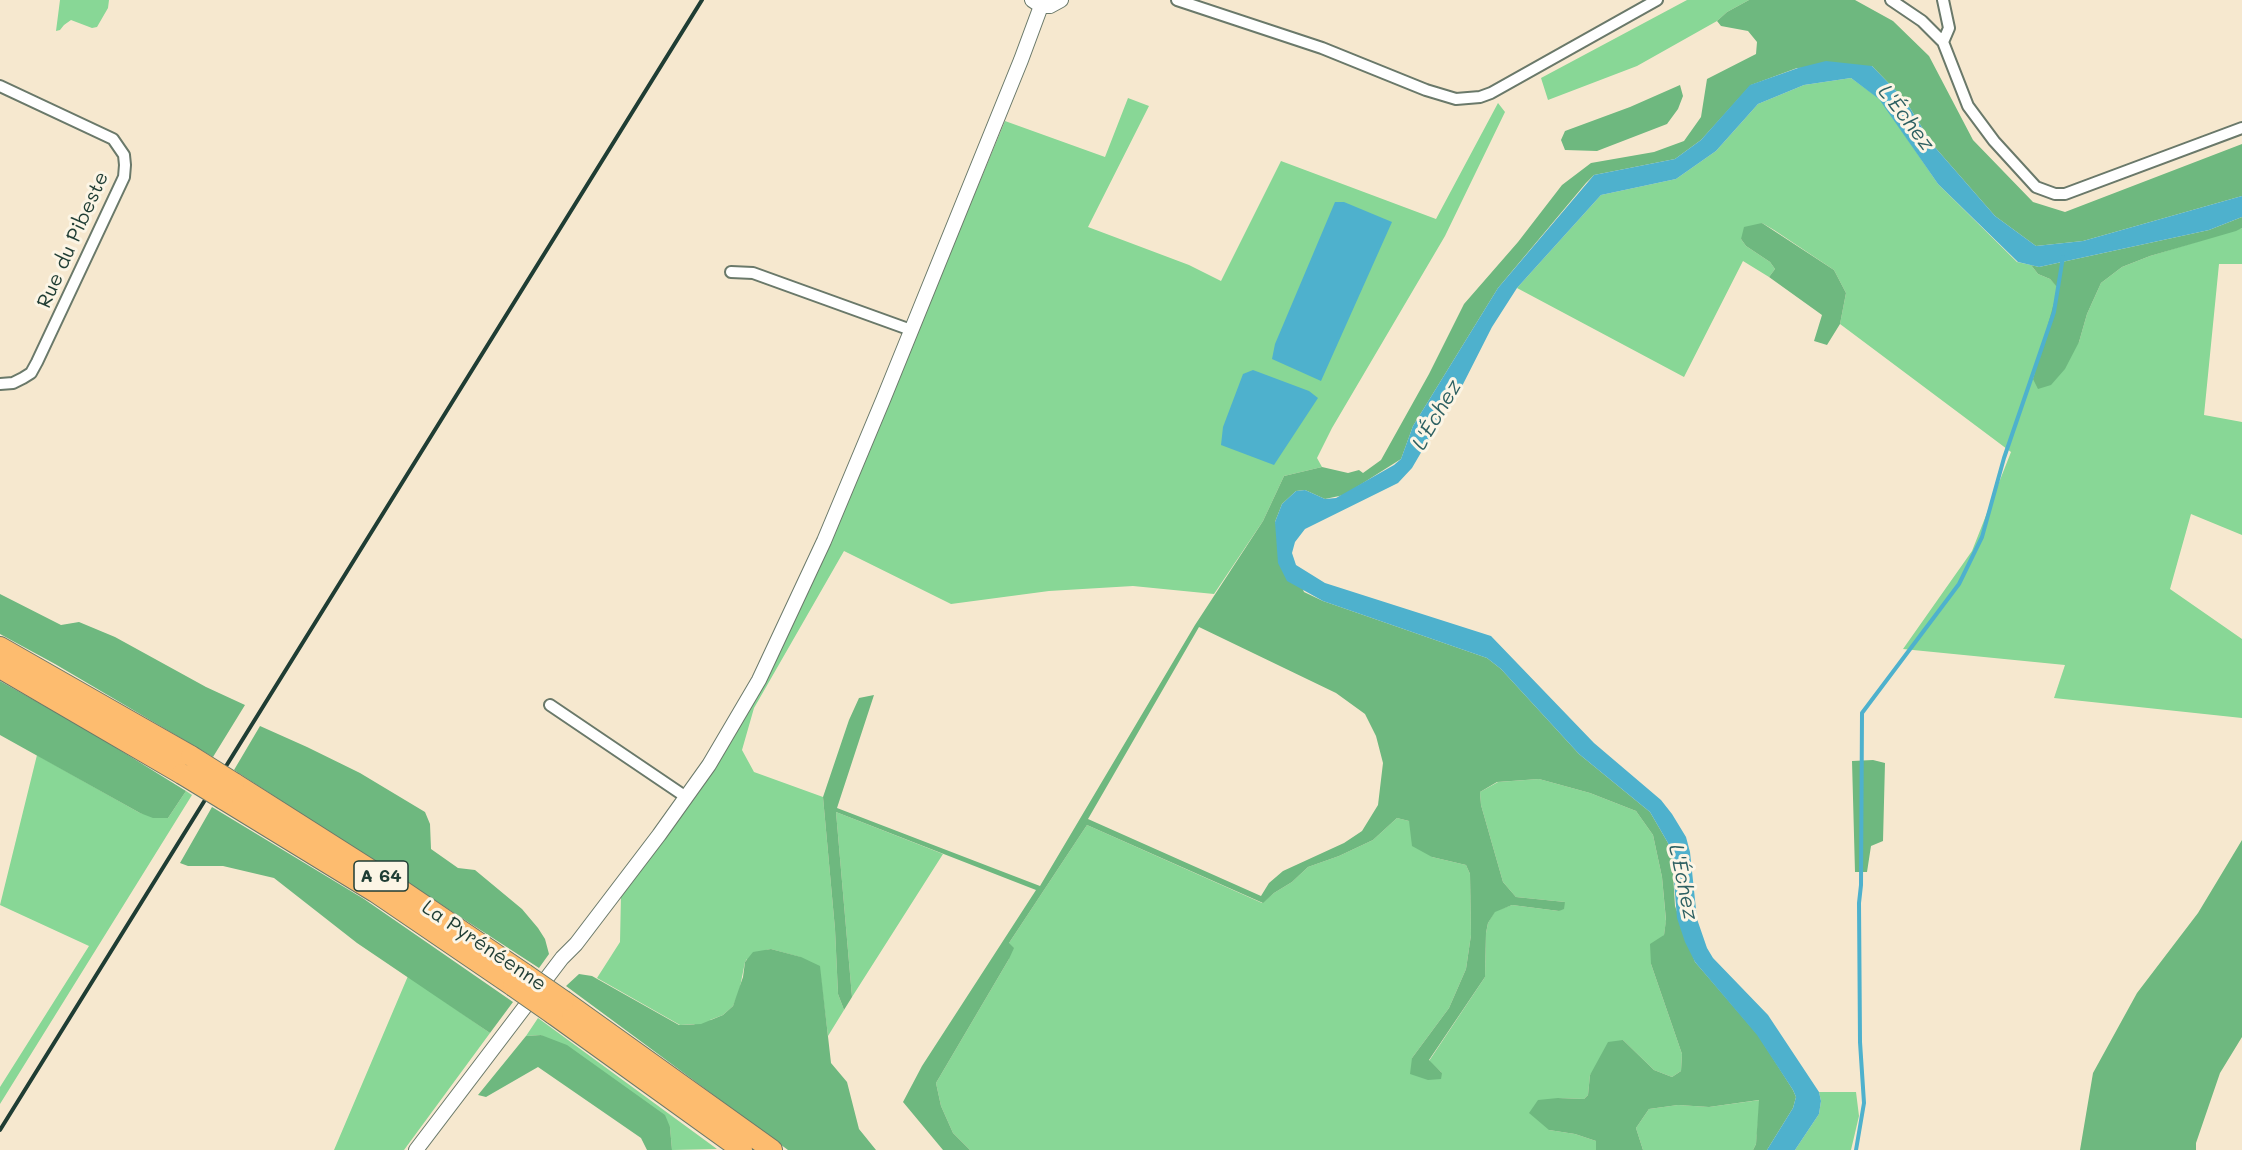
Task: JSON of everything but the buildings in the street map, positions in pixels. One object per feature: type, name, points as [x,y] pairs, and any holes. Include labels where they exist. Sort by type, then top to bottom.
[{"type":"highway","name":"La Pyrénéenne","points":[[0,647],[229,791],[375,892],[519,980],[772,1150]]},
{"type":"highway","name":"La Pyrénéenne","points":[[0,669],[186,765]]},
{"type":"highway","name":"La Pyrénéenne","points":[[558,1007],[742,1150]]},
{"type":"street","points":[[416,1150],[562,958],[604,908],[686,797],[709,765],[759,680],[824,541],[911,330],[1021,60],[1036,3],[1050,6],[1061,0]]},
{"type":"street","points":[[1177,0],[1322,48],[1426,90],[1456,99],[1480,97],[1491,93],[1657,0]]},
{"type":"street","points":[[1891,0],[1907,4],[1943,42],[1968,106],[2036,187],[2055,194],[2065,194],[2092,186],[2242,128]]},
{"type":"street","points":[[1943,0],[1949,28],[1943,42]]},
{"type":"street","name":"Rue du Pibeste","points":[[0,86],[113,139],[124,155],[125,165],[124,177],[31,373],[13,383],[0,384]]},
{"type":"street","points":[[731,272],[753,273],[911,330]]},
{"type":"street","points":[[550,705],[686,797]]},
{"type":"green space","points":[[60,0],[109,0],[108,8],[97,27],[92,28],[71,20],[56,31]]},
{"type":"green space","points":[[1687,0],[1749,0],[1727,12],[1717,21],[1637,66],[1548,100],[1541,78]]},
{"type":"green space","points":[[1749,0],[1855,0],[1893,21],[1929,56],[1973,140],[2033,202],[2065,212],[2242,144],[2242,196],[2083,241],[2036,246],[1995,216],[1933,145],[1905,100],[1872,66],[1797,68],[1751,85],[1701,140],[1675,159],[1594,175],[1586,183],[1498,288],[1413,426],[1401,459],[1344,495],[1325,499],[1305,490],[1296,491],[1282,504],[1275,522],[1304,592],[1323,601],[1487,658],[1501,669],[1579,754],[1650,812],[1668,843],[1672,857],[1675,906],[1695,962],[1758,1035],[1796,1097],[1793,1108],[1767,1150],[1753,1150],[1756,1144],[1759,1100],[1709,1107],[1678,1105],[1649,1109],[1636,1128],[1643,1150],[1596,1150],[1596,1141],[1575,1134],[1549,1130],[1529,1113],[1538,1100],[1584,1099],[1588,1095],[1590,1075],[1608,1042],[1623,1040],[1654,1070],[1672,1077],[1681,1071],[1682,1054],[1651,964],[1650,944],[1664,935],[1666,920],[1662,877],[1653,835],[1636,811],[1590,793],[1539,779],[1497,782],[1480,792],[1481,805],[1503,882],[1516,897],[1565,902],[1564,909],[1559,911],[1512,905],[1495,912],[1488,923],[1486,933],[1485,977],[1429,1060],[1442,1073],[1441,1079],[1428,1080],[1410,1074],[1412,1058],[1449,1008],[1466,969],[1471,935],[1470,874],[1466,865],[1432,857],[1412,846],[1409,821],[1397,818],[1373,840],[1308,867],[1263,903],[1087,825],[1009,943],[1014,948],[1009,959],[936,1083],[941,1106],[953,1133],[970,1150],[943,1150],[903,1102],[922,1066],[1036,890],[836,812],[852,997],[844,1010],[838,994],[835,929],[823,797],[849,720],[859,698],[874,695],[837,808],[1040,886],[1195,625],[1263,521],[1284,476],[1322,467],[1348,473],[1359,470],[1363,473],[1381,460],[1429,374],[1464,304],[1518,242],[1562,185],[1591,163],[1654,152],[1684,141],[1701,117],[1707,79],[1756,54],[1757,42],[1748,31],[1721,26],[1717,21],[1727,12]],"holes":[[[1199,627],[1336,693],[1365,714],[1376,736],[1383,763],[1378,805],[1362,831],[1344,843],[1283,871],[1269,883],[1261,896],[1088,819]]]},
{"type":"green space","points":[[1851,78],[1880,99],[1938,184],[2017,262],[2031,265],[2038,274],[2050,279],[2059,288],[2033,379],[2079,342],[2087,314],[2101,283],[2122,267],[2150,256],[2242,228],[2242,264],[2219,264],[2204,415],[2242,422],[2242,535],[2191,514],[2170,589],[2242,639],[2242,718],[2054,698],[2065,665],[1903,649],[1972,551],[2011,452],[1840,324],[1846,293],[1834,270],[1774,230],[1762,223],[1741,239],[1746,246],[1770,262],[1775,269],[1769,277],[1743,261],[1684,377],[1517,288],[1601,195],[1676,179],[1716,151],[1758,104],[1804,85]]},
{"type":"green space","points":[[1680,85],[1683,96],[1678,109],[1667,124],[1597,151],[1565,150],[1561,140],[1565,131],[1630,107]]},
{"type":"green space","points":[[1128,98],[1149,106],[1088,227],[1189,265],[1221,281],[1281,161],[1436,219],[1498,103],[1505,112],[1445,236],[1332,428],[1317,458],[1322,467],[1284,476],[1263,521],[1214,594],[1133,586],[1049,591],[951,604],[844,551],[754,708],[742,750],[754,772],[823,797],[835,929],[838,994],[844,1010],[828,1036],[820,972],[823,1056],[820,1071],[813,1081],[801,1084],[785,1079],[724,1046],[694,1024],[680,1025],[597,978],[620,942],[621,894],[716,764],[761,690],[830,543],[1005,121],[1105,157]],"holes":[[[771,949],[800,957],[807,1029],[803,1043],[794,1055],[773,1057],[710,1020],[723,1015],[733,1006],[747,959],[753,1002],[762,1007],[773,1005],[777,993],[776,977],[766,950]]]},
{"type":"green space","points":[[2242,217],[2242,228],[2236,231],[2150,256],[2122,267],[2101,283],[2087,314],[2079,342],[2065,369],[2051,385],[2038,389],[2033,379],[2058,288],[2050,279],[2038,274],[2031,265],[2039,267],[2209,230]]},
{"type":"green space","points":[[1762,223],[1834,270],[1846,293],[1840,324],[1827,345],[1814,341],[1822,315],[1769,277],[1775,269],[1770,262],[1746,246],[1741,239],[1744,227]]},
{"type":"green space","points":[[0,594],[61,625],[79,622],[115,637],[206,687],[245,705],[213,757],[0,634]]},
{"type":"green space","points":[[0,681],[89,731],[186,791],[168,818],[153,818],[140,813],[0,735]]},
{"type":"green space","points":[[260,726],[360,773],[425,812],[430,824],[431,849],[458,868],[475,870],[522,909],[538,928],[545,939],[549,954],[539,968],[234,770]]},
{"type":"green space","points":[[37,755],[140,813],[168,818],[186,791],[192,795],[0,1104],[0,1087],[89,946],[0,905]]},
{"type":"green space","points":[[1873,760],[1885,763],[1883,841],[1871,846],[1867,872],[1855,872],[1852,761]]},
{"type":"green space","points":[[1539,779],[1590,793],[1636,811],[1653,835],[1662,877],[1666,921],[1664,935],[1651,964],[1682,1054],[1681,1071],[1672,1077],[1654,1070],[1623,1040],[1590,1075],[1588,1095],[1584,1099],[1558,1098],[1549,1130],[1575,1134],[1596,1141],[1596,1150],[970,1150],[953,1133],[941,1106],[936,1083],[1009,959],[1009,943],[1087,825],[1262,903],[1292,882],[1308,867],[1373,840],[1397,818],[1409,821],[1432,857],[1466,865],[1470,874],[1471,935],[1466,969],[1449,1008],[1412,1058],[1442,1073],[1429,1061],[1485,977],[1486,933],[1488,923],[1495,911],[1512,905],[1559,911],[1565,902],[1516,897],[1503,882],[1481,805],[1480,792],[1498,782]]},
{"type":"green space","points":[[212,807],[364,899],[513,1002],[490,1033],[357,943],[274,878],[223,866],[188,866],[180,863]]},
{"type":"green space","points":[[836,812],[943,854],[852,997]]},
{"type":"green space","points":[[2242,840],[2242,1037],[2220,1073],[2196,1143],[2196,1150],[2080,1150],[2093,1073],[2137,993],[2198,913]]},
{"type":"green space","points":[[771,949],[801,957],[820,966],[831,1063],[847,1082],[859,1129],[876,1150],[788,1150],[566,986],[579,974],[592,976],[679,1025],[701,1024],[723,1015],[733,1006],[743,977],[745,962],[753,952]]},
{"type":"green space","points":[[408,976],[490,1033],[404,1150],[334,1150]]},
{"type":"green space","points":[[538,1018],[717,1149],[672,1150],[670,1127],[541,1035],[526,1036]]},
{"type":"green space","points":[[541,1035],[567,1045],[665,1115],[670,1127],[672,1150],[647,1150],[641,1138],[538,1067],[486,1097],[478,1095],[526,1036]]},
{"type":"green space","points":[[1819,1092],[1856,1092],[1859,1116],[1851,1150],[1795,1150],[1819,1114],[1821,1101]]},
{"type":"green space","points":[[1760,1100],[1756,1144],[1753,1150],[1643,1150],[1636,1128],[1649,1109],[1678,1105],[1709,1107]]},
{"type":"water","name":"L'Échez","points":[[1826,61],[1872,66],[1905,100],[1933,145],[1995,216],[2036,246],[2083,241],[2242,196],[2242,217],[2209,230],[2039,267],[2018,262],[1938,184],[1879,99],[1851,78],[1804,85],[1758,104],[1716,151],[1676,179],[1601,195],[1517,288],[1492,327],[1456,398],[1412,468],[1398,483],[1305,529],[1295,542],[1292,553],[1296,565],[1325,583],[1491,636],[1594,743],[1661,800],[1686,837],[1690,852],[1697,919],[1707,948],[1713,958],[1768,1015],[1819,1092],[1821,1101],[1819,1114],[1795,1150],[1767,1150],[1793,1108],[1796,1097],[1757,1035],[1695,962],[1677,918],[1672,857],[1668,843],[1650,812],[1579,754],[1501,669],[1487,658],[1323,601],[1287,581],[1278,563],[1275,522],[1282,504],[1296,491],[1305,490],[1325,499],[1336,498],[1401,459],[1413,426],[1498,288],[1594,175],[1675,159],[1701,140],[1750,85]]},
{"type":"water","points":[[1335,202],[1344,202],[1392,222],[1321,381],[1272,359],[1275,344]]},
{"type":"water","points":[[1253,370],[1309,391],[1318,398],[1274,465],[1221,445],[1223,427],[1243,374]]},
{"type":"waterway","points":[[1856,1150],[1864,1103],[1860,1042],[1859,903],[1862,713],[1959,584],[1982,537],[2004,458],[2054,312],[2063,257]]},
{"type":"railway","points":[[0,1130],[702,0]]}]
